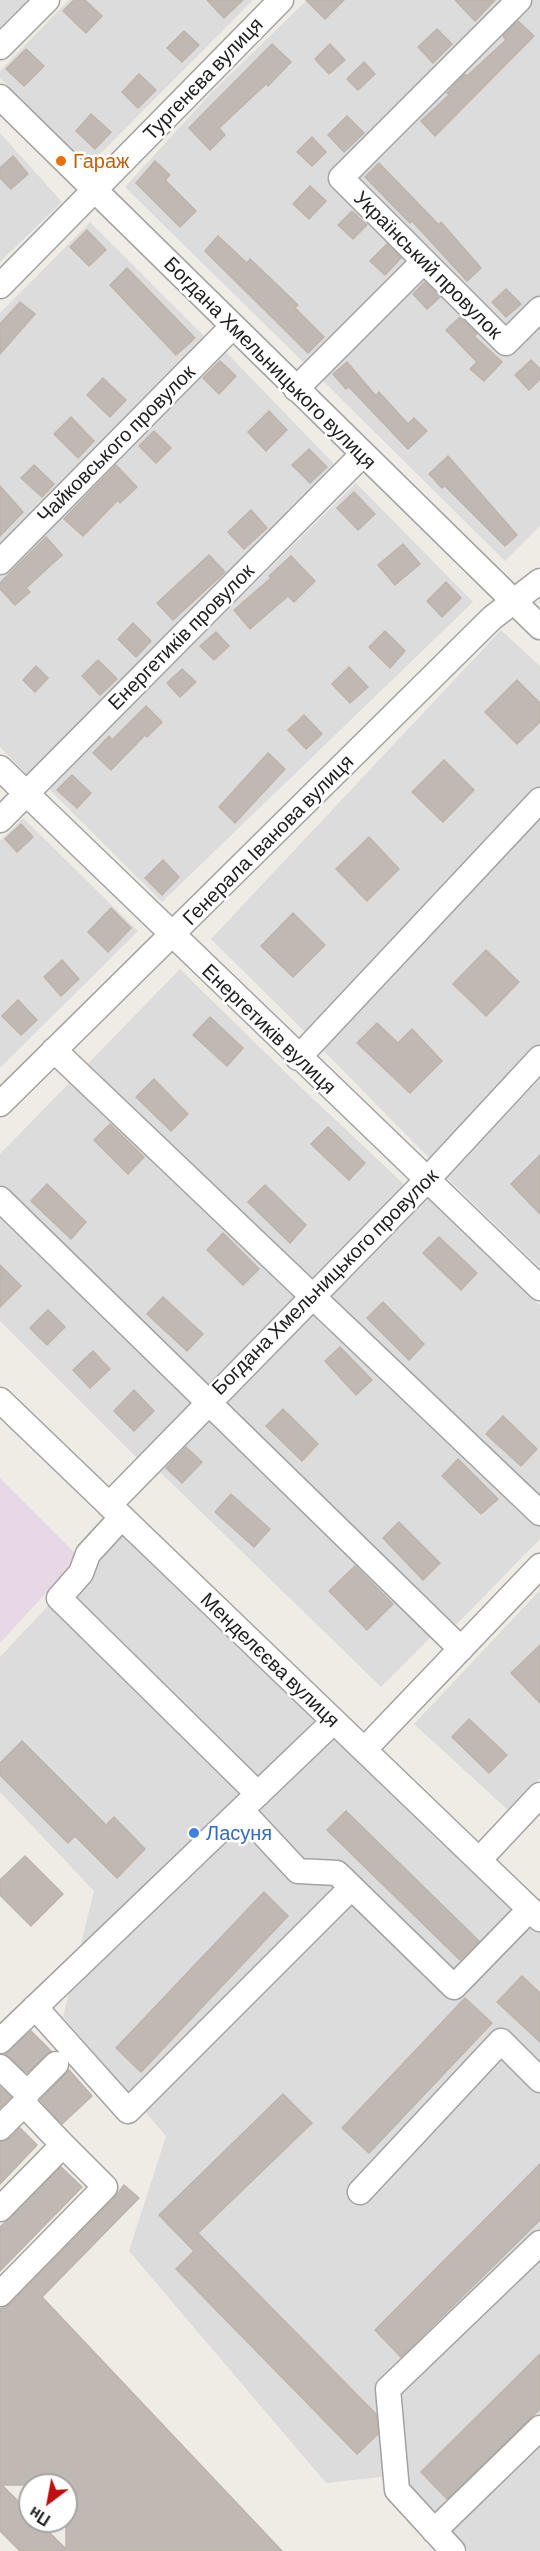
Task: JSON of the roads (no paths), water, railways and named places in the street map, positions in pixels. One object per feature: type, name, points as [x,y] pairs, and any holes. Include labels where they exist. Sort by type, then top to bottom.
[{"type":"street","points":[[0,48],[47,0]]},
{"type":"street","name":"Тургенєва вулиця","points":[[0,286],[280,0]]},
{"type":"street","name":"Український провулок","points":[[519,0],[341,178],[506,343],[540,309]]},
{"type":"street","name":"Богдана Хмельницького вулиця","points":[[0,98],[540,627]]},
{"type":"street","points":[[296,389],[424,261]]},
{"type":"street","name":"Чайковського провулок","points":[[0,562],[232,326]]},
{"type":"street","name":"Енергетиків провулок","points":[[0,820],[363,454]]},
{"type":"street","name":"Генерала Іванова вулиця","points":[[0,1104],[492,618],[540,581]]},
{"type":"street","name":"Енергетиків вулиця","points":[[0,768],[298,1058],[540,1288]]},
{"type":"street","points":[[298,1058],[540,800]]},
{"type":"street","points":[[54,1050],[540,1513]]},
{"type":"street","name":"Богдана Хмельницького провулок","points":[[250,1802],[59,1598],[81,1573],[88,1554],[116,1511],[208,1402],[426,1181],[540,1058]]},
{"type":"street","points":[[0,1199],[461,1649]]},
{"type":"street","name":"Менделєєва вулиця","points":[[0,1400],[535,1914]]},
{"type":"street","points":[[364,1750],[540,1566]]},
{"type":"street","points":[[0,2041],[334,1721]]},
{"type":"street","points":[[479,1860],[540,1795]]},
{"type":"street","points":[[250,1802],[298,1871],[337,1873],[454,1987],[535,1914]]},
{"type":"street","points":[[35,2007],[128,2111],[351,1888]]},
{"type":"street","points":[[360,2192],[501,2041],[540,2080]]},
{"type":"street","points":[[0,2128],[56,2064]]},
{"type":"street","points":[[0,2067],[63,2145],[105,2187],[0,2294]]},
{"type":"street","points":[[0,2209],[63,2145]]},
{"type":"street","points":[[453,2551],[397,2490],[388,2389],[540,2243]]},
{"type":"street","points":[[434,2531],[540,2428]]},
{"type":"place","name":"Гараж","points":[[61,161]]},
{"type":"place","name":"Ласуня","points":[[194,1833]]}]
